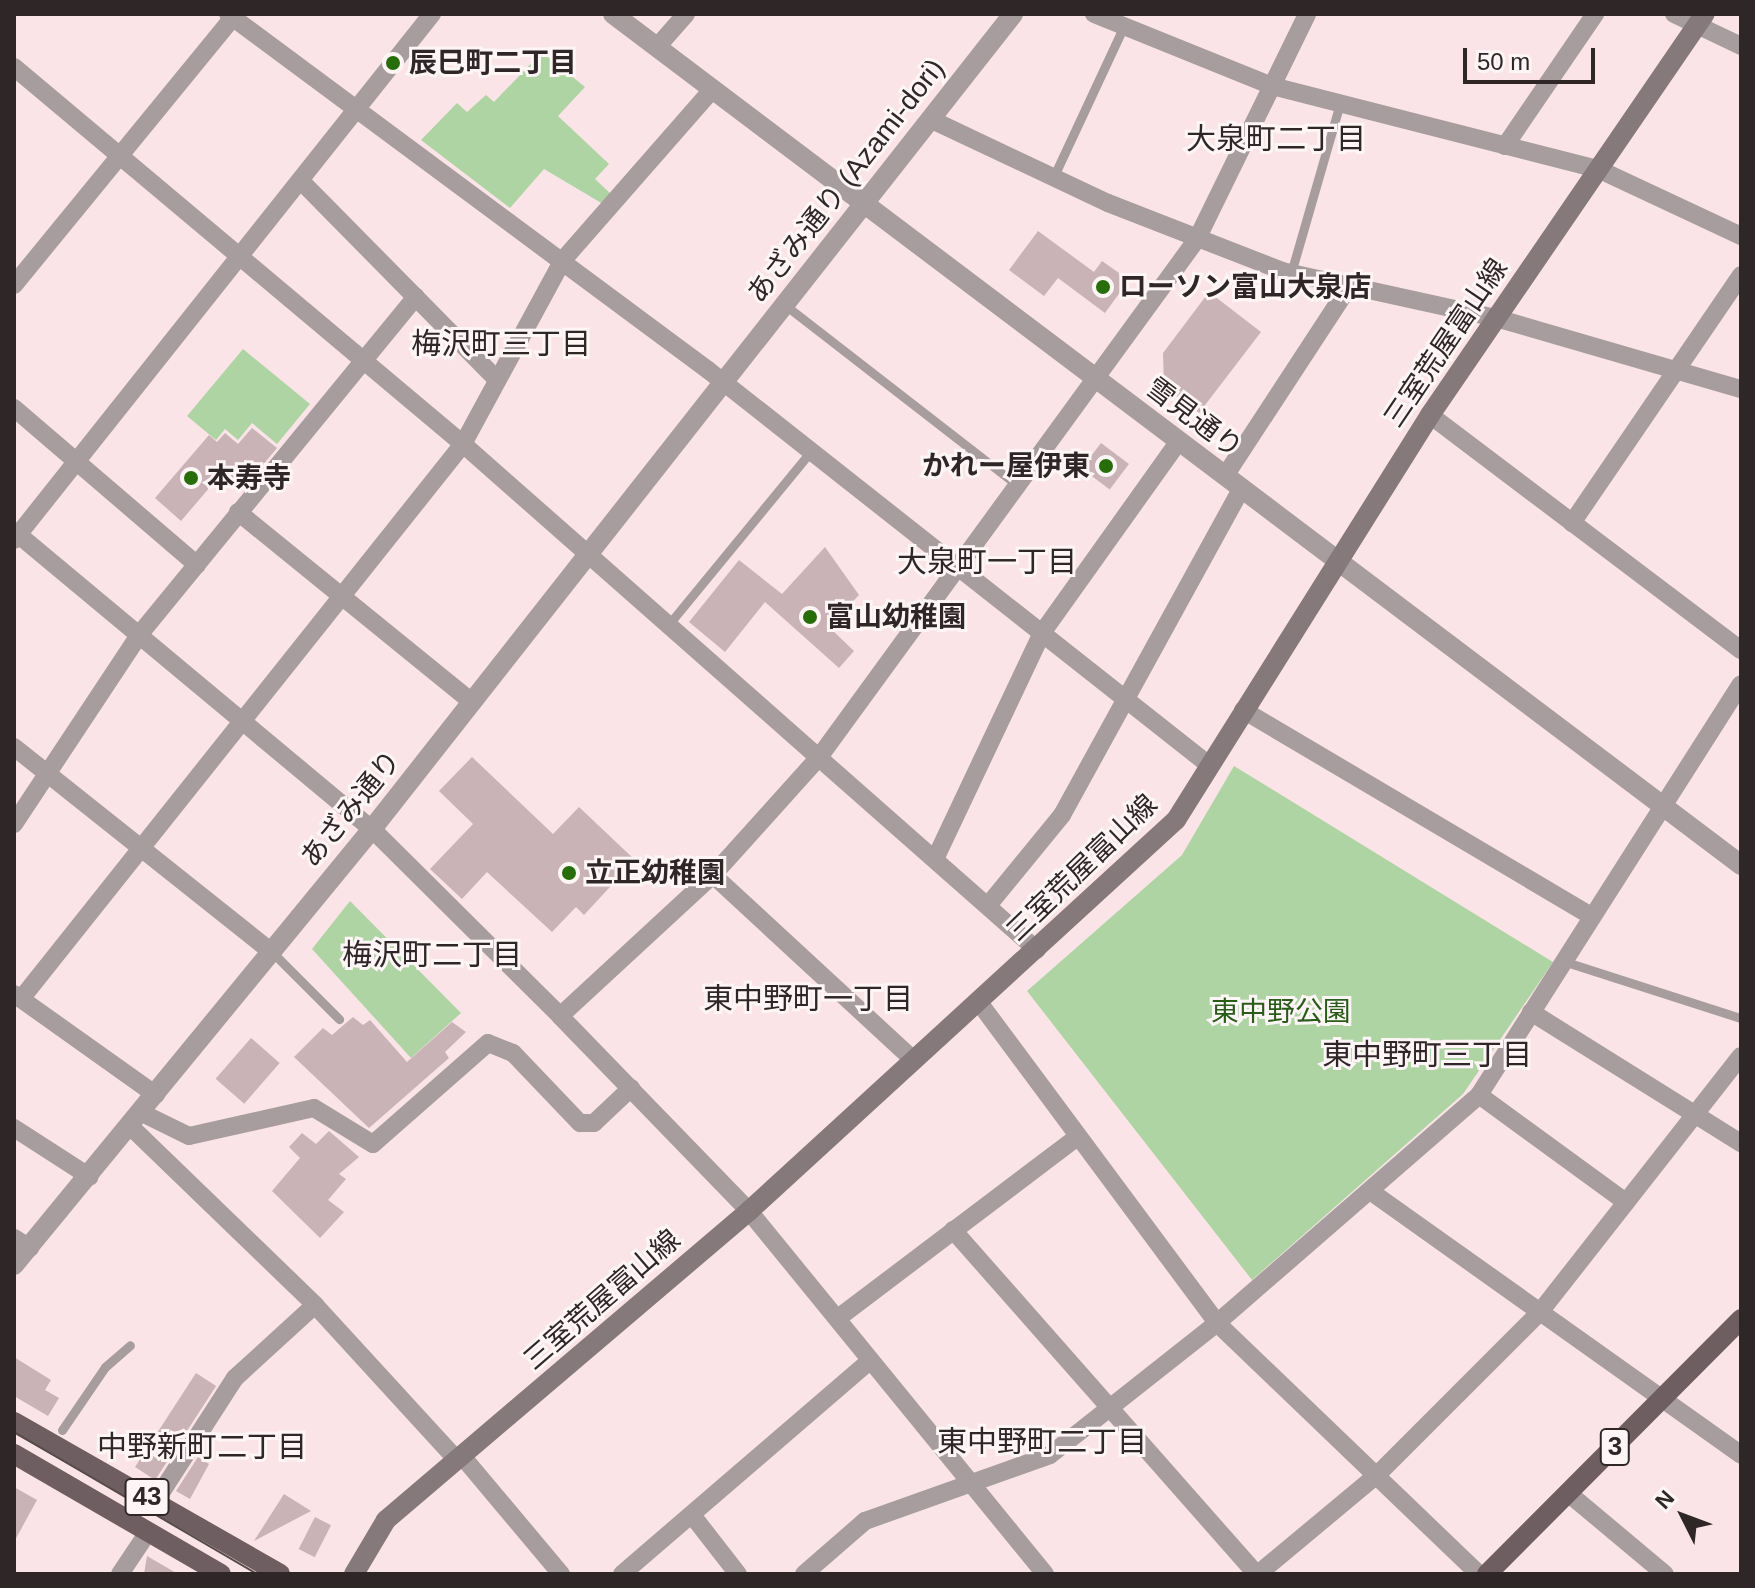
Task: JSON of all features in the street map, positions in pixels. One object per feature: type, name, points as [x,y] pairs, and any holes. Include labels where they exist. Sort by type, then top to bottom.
[{"type":"main road","name":"三室荒屋富山線","points":[[354,1574],[386,1520],[749,1211],[911,1058],[1152,847],[1209,765],[1430,415],[1703,18]]},
{"type":"main road","name":"3","points":[[1487,1574],[1741,1319]]},
{"type":"main road","name":"43","points":[[14,1422],[280,1574]]},
{"type":"main road","name":"43","points":[[14,1454],[221,1574]]},
{"type":"street","points":[[432,14],[15,535],[372,829],[560,1016],[749,1211],[1045,1574]]},
{"type":"street","name":"雪見通り","points":[[613,14],[1335,561],[1662,806],[1739,860]]},
{"type":"street","points":[[657,47],[686,14]]},
{"type":"street","name":"あざみ通り (Azami-dori)","points":[[722,381],[1013,14]]},
{"type":"street","points":[[1094,14],[1272,86],[1598,169],[1741,236]]},
{"type":"street","points":[[560,1016],[713,875],[820,756],[1197,239],[1307,14]]},
{"type":"street","points":[[1505,146],[1595,14]]},
{"type":"street","points":[[1674,14],[1703,18],[1741,46]]},
{"type":"street","points":[[14,285],[232,15],[722,381],[1209,765]]},
{"type":"street","points":[[14,67],[463,444],[937,855],[1037,950]]},
{"type":"street","points":[[156,1095],[17,996],[142,849],[463,444],[563,260],[712,90]]},
{"type":"street","points":[[930,119],[1053,178],[1197,239],[1291,273],[1496,318],[1741,389]]},
{"type":"street","points":[[301,181],[496,379]]},
{"type":"street","points":[[1572,523],[1741,275]]},
{"type":"street","points":[[990,903],[1062,815],[1125,699],[1233,483],[1350,285]]},
{"type":"street","points":[[14,824],[139,635],[361,360],[416,297]]},
{"type":"street","name":"あざみ通り","points":[[14,1265],[22,1243],[90,1177],[137,1120],[372,829],[722,381]]},
{"type":"street","points":[[14,408],[197,565]]},
{"type":"street","points":[[1430,415],[1741,650]]},
{"type":"street","points":[[937,855],[1042,633],[1178,442]]},
{"type":"street","points":[[238,512],[472,702]]},
{"type":"street","points":[[804,1574],[865,1521],[968,1480],[1050,1455],[1217,1323],[1479,1095],[1741,684]]},
{"type":"street","points":[[1243,710],[1591,916]]},
{"type":"street","points":[[14,747],[272,952]]},
{"type":"street","points":[[713,875],[911,1058]]},
{"type":"street","points":[[978,1001],[1075,1139],[1217,1323],[1479,1574]]},
{"type":"street","points":[[1531,1012],[1741,1143]]},
{"type":"street","points":[[137,1120],[189,1136],[314,1108],[373,1144],[488,1043],[513,1053],[580,1123],[594,1123],[631,1088]]},
{"type":"street","points":[[953,1230],[1257,1574],[1378,1474],[1540,1312],[1693,1113],[1741,1056]]},
{"type":"street","points":[[1479,1095],[1626,1202]]},
{"type":"street","points":[[137,1120],[460,1458],[561,1574]]},
{"type":"street","points":[[14,1128],[90,1177]]},
{"type":"street","points":[[838,1318],[1075,1139]]},
{"type":"street","points":[[1370,1191],[1741,1455]]},
{"type":"street","points":[[155,1502],[235,1378],[315,1305]]},
{"type":"street","points":[[633,1571],[692,1515],[870,1361]]},
{"type":"street","points":[[1568,1493],[1665,1574]]},
{"type":"street","points":[[692,1515],[738,1574]]},
{"type":"street","points":[[120,1574],[148,1532]]},
{"type":"lane","points":[[1053,178],[1124,26]]},
{"type":"lane","points":[[1291,273],[1340,103]]},
{"type":"lane","points":[[785,305],[1018,486]]},
{"type":"lane","points":[[669,624],[811,451]]},
{"type":"lane","points":[[272,952],[339,1019]]},
{"type":"lane","points":[[1563,961],[1741,1018]]},
{"type":"lane","points":[[62,1430],[105,1367],[130,1345]]},
{"type":"green space","points":[[542,52],[585,87],[558,116],[609,164],[595,179],[611,194],[603,204],[544,169],[510,208],[421,140],[457,103],[467,112],[486,95],[494,102]]},
{"type":"green space","points":[[243,349],[310,404],[277,444],[252,423],[238,440],[225,429],[216,440],[187,416]]},
{"type":"green space","name":"東中野公園","points":[[1234,766],[1553,962],[1463,1094],[1252,1280],[1027,991],[1182,855]]},
{"type":"green space","points":[[350,901],[461,1013],[411,1058],[312,949]]},
{"type":"building","points":[[1038,231],[1094,272],[1102,261],[1129,280],[1105,313],[1058,278],[1044,296],[1009,270]]},
{"type":"building","points":[[1209,292],[1261,332],[1199,413],[1164,387],[1163,353]]},
{"type":"building","name":"本寿寺","points":[[252,428],[277,448],[242,490],[222,473],[181,521],[155,498],[209,435],[217,442],[225,433],[238,444]]},
{"type":"building","name":"かれー屋伊東","points":[[1101,443],[1129,464],[1110,490],[1082,469]]},
{"type":"building","points":[[825,547],[859,595],[829,627],[854,651],[839,668],[765,602],[725,652],[689,622],[739,560],[782,594]]},
{"type":"building","points":[[472,757],[553,834],[579,807],[635,860],[584,915],[576,907],[552,932],[487,872],[462,899],[430,869],[473,824],[439,791]]},
{"type":"building","points":[[353,1017],[363,1025],[370,1020],[407,1062],[452,1022],[466,1032],[445,1052],[449,1058],[369,1128],[294,1057],[323,1028],[332,1035]]},
{"type":"building","points":[[251,1038],[280,1063],[244,1104],[216,1079]]},
{"type":"building","points":[[329,1131],[359,1157],[339,1174],[346,1179],[328,1200],[344,1212],[320,1238],[272,1191],[300,1158],[289,1147],[302,1133],[316,1144]]},
{"type":"building","points":[[14,1357],[51,1380],[45,1390],[59,1398],[48,1416],[14,1396]]},
{"type":"building","points":[[196,1373],[216,1386],[155,1480],[135,1467]]},
{"type":"building","points":[[198,1457],[209,1464],[190,1499],[176,1491]]},
{"type":"building","points":[[14,1487],[37,1500],[14,1542]]},
{"type":"building","points":[[284,1494],[311,1511],[254,1541]]},
{"type":"building","points":[[315,1517],[331,1525],[315,1557],[299,1549]]},
{"type":"building","points":[[147,1556],[178,1574],[144,1574]]},
{"type":"tram line","points":[[14,1432],[257,1574]]},
{"type":"place","name":"辰巳町二丁目","points":[[393,63]]},
{"type":"place","name":"ローソン富山大泉店","points":[[1103,287]]},
{"type":"place","name":"かれー屋伊東","points":[[1106,466]]},
{"type":"place","name":"本寿寺","points":[[191,478]]},
{"type":"place","name":"富山幼稚園","points":[[810,617]]},
{"type":"place","name":"立正幼稚園","points":[[569,873]]},
{"type":"district","name":"大泉町二丁目","points":[[1276,139]]},
{"type":"district","name":"梅沢町三丁目","points":[[501,344]]},
{"type":"district","name":"大泉町一丁目","points":[[987,562]]},
{"type":"district","name":"梅沢町二丁目","points":[[432,955]]},
{"type":"district","name":"東中野町一丁目","points":[[808,999]]},
{"type":"district","name":"東中野町三丁目","points":[[1427,1055]]},
{"type":"district","name":"東中野町二丁目","points":[[1042,1442]]},
{"type":"district","name":"中野新町二丁目","points":[[202,1447]]}]
